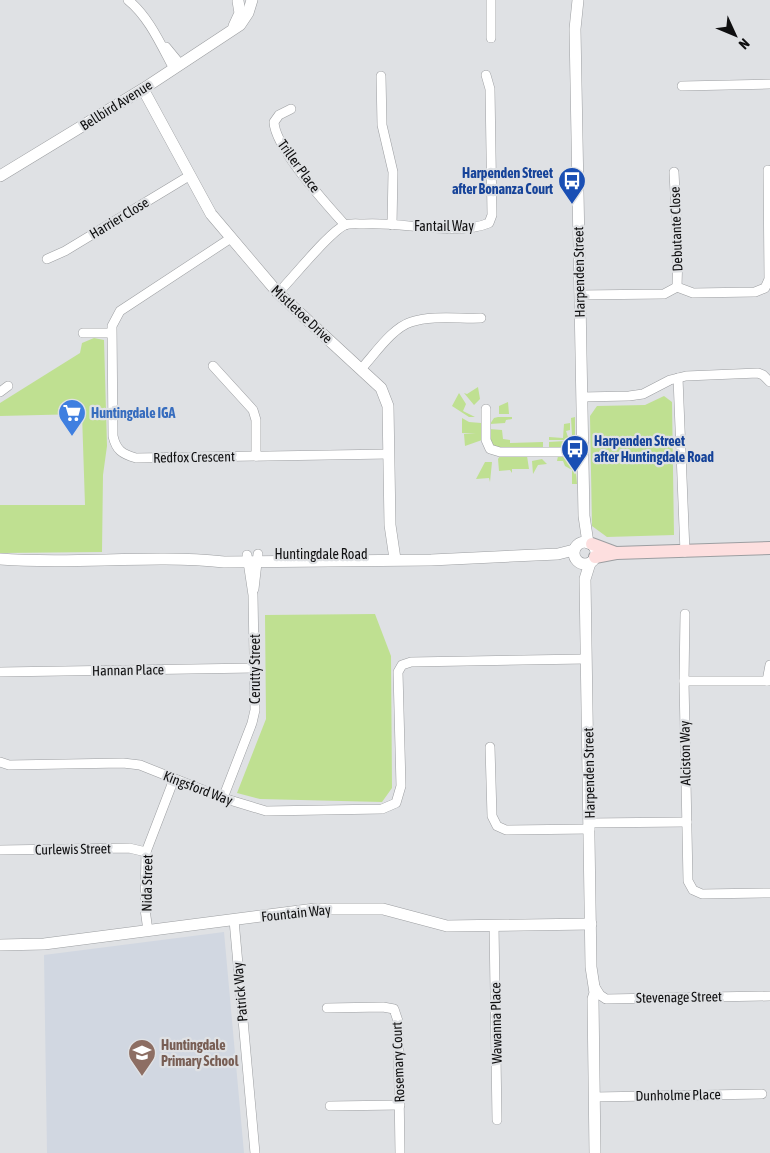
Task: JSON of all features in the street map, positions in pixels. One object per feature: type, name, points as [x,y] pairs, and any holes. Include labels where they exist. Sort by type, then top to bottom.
[{"type":"main road","points":[[590,544],[616,553]]},
{"type":"main road","points":[[592,560],[616,553],[770,548]]},
{"type":"street","points":[[128,0],[137,8],[162,44],[169,49],[177,66]]},
{"type":"street","points":[[230,32],[238,18],[237,0],[244,3],[252,0]]},
{"type":"street","name":"Bellbird Avenue","points":[[0,176],[146,87],[230,32],[245,20],[252,0]]},
{"type":"street","points":[[491,0],[491,38]]},
{"type":"street","name":"Harpenden Street","points":[[575,29],[568,0],[578,0],[575,29],[584,516],[590,544],[596,550],[585,579],[591,924],[594,986],[595,1153]]},
{"type":"street","name":"Fantail Way","points":[[345,225],[374,223],[430,228],[480,227],[489,223],[492,215],[492,177],[490,90],[486,75]]},
{"type":"street","points":[[381,76],[382,125],[393,172],[392,225]]},
{"type":"street","points":[[682,86],[770,84]]},
{"type":"street","name":"Mistletoe Drive","points":[[146,87],[189,176],[211,214],[278,292],[381,388],[386,396],[388,406],[391,557]]},
{"type":"street","name":"Triller Place","points":[[291,109],[279,115],[274,122],[274,130],[296,166],[345,225]]},
{"type":"street","points":[[580,295],[664,294],[677,286],[692,293],[755,292],[765,288],[769,279],[768,170]]},
{"type":"street","name":"Debutante Close","points":[[674,172],[678,254],[677,286]]},
{"type":"street","name":"Harrier Close","points":[[47,258],[65,251],[189,176]]},
{"type":"street","points":[[278,292],[333,234],[345,225]]},
{"type":"street","name":"Redfox Crescent","points":[[231,238],[120,311],[112,326],[111,333],[113,436],[116,446],[124,455],[136,458],[389,454]]},
{"type":"street","points":[[361,369],[399,329],[410,322],[481,318]]},
{"type":"street","points":[[83,333],[111,333]]},
{"type":"street","points":[[213,366],[253,410],[256,420],[256,456]]},
{"type":"street","points":[[582,397],[643,394],[678,378],[758,373],[769,379]]},
{"type":"street","points":[[678,378],[685,552]]},
{"type":"street","points":[[0,392],[8,386]]},
{"type":"street","points":[[486,408],[486,440],[490,449],[500,452],[583,452]]},
{"type":"street","name":"Harpenden Street","points":[[584,516],[575,554],[585,579]]},
{"type":"street","points":[[590,544],[581,543],[575,554],[583,564],[592,560]]},
{"type":"street","name":"Huntingdale Road","points":[[0,559],[15,562],[252,558],[442,558],[575,554]]},
{"type":"street","name":"Cerutty Street","points":[[223,798],[252,723],[255,710],[252,558]]},
{"type":"street","name":"Huntingdale Road","points":[[0,566],[15,562]]},
{"type":"street","name":"Alciston Way","points":[[685,614],[684,681],[688,881],[690,893],[770,893]]},
{"type":"street","name":"Kingsford Way","points":[[0,762],[9,765],[124,763],[140,765],[223,798],[266,811],[382,809],[399,806],[401,786],[398,672],[402,664],[411,662],[586,659]]},
{"type":"street","points":[[684,681],[768,681],[770,665]]},
{"type":"street","name":"Hannan Place","points":[[0,672],[255,668]]},
{"type":"street","points":[[490,747],[494,829],[687,822]]},
{"type":"street","name":"Nida Street","points":[[148,931],[145,909],[146,852],[174,779]]},
{"type":"street","name":"Curlewis Street","points":[[0,850],[129,848],[146,852]]},
{"type":"street","name":"Fountain Way","points":[[0,945],[44,944],[315,909],[370,908],[448,926],[591,924]]},
{"type":"street","name":"Patrick Way","points":[[234,920],[254,1153]]},
{"type":"street","name":"Wawanna Place","points":[[494,925],[497,1120]]},
{"type":"street","name":"Harpenden Street","points":[[592,967],[589,974],[589,994],[593,999]]},
{"type":"street","name":"Stevenage Street","points":[[594,986],[600,995],[606,999],[770,996]]},
{"type":"street","name":"Rosemary Court","points":[[327,1008],[383,1007],[394,1009],[398,1021],[400,1153]]},
{"type":"street","name":"Dunholme Place","points":[[594,1096],[762,1094]]},
{"type":"street","points":[[330,1106],[400,1105]]},
{"type":"shaded area","name":"Huntingdale Primary School","points":[[224,932],[244,1153],[47,1153],[44,955]]},
{"type":"green space","points":[[94,338],[104,340],[107,446],[103,475],[102,552],[0,553],[0,505],[85,505],[82,414],[0,416],[0,403],[80,353],[82,343]]},
{"type":"green space","points":[[478,387],[480,399],[474,405],[464,393],[467,394]]},
{"type":"green space","points":[[459,393],[466,404],[463,411],[475,417],[469,417],[452,406]]},
{"type":"green space","points":[[664,396],[672,402],[674,535],[607,537],[592,526],[590,416],[597,406],[645,405]]},
{"type":"green space","points":[[508,402],[509,414],[499,414],[499,406]]},
{"type":"green space","points":[[512,417],[512,419],[506,420],[505,423],[490,424],[494,418]]},
{"type":"green space","points":[[575,417],[575,442],[566,445],[566,448],[549,448],[549,442],[565,441],[572,435],[571,418]]},
{"type":"green space","points":[[462,418],[469,422],[481,423],[482,440],[465,446],[464,434],[476,434],[462,433]]},
{"type":"green space","points":[[570,423],[570,430],[566,431],[568,437],[564,440],[549,440],[549,437],[563,438],[564,424]]},
{"type":"green space","points":[[489,429],[502,430],[503,439],[510,440],[510,443],[543,442],[543,448],[495,447],[490,442]]},
{"type":"green space","points":[[567,455],[575,462],[577,484],[572,484],[572,470],[565,466],[563,461],[557,461],[558,456]]},
{"type":"green space","points":[[500,456],[527,456],[529,469],[512,469],[512,473],[510,470],[499,471],[498,459]]},
{"type":"green space","points":[[542,459],[547,464],[538,465],[533,474],[532,461]]},
{"type":"green space","points":[[485,462],[492,462],[490,482],[489,478],[476,479]]},
{"type":"green space","points":[[375,614],[391,656],[392,788],[382,802],[260,799],[237,793],[266,719],[265,615]]},
{"type":"place","name":"Harpenden Street after Bonanza Court","points":[[572,205]]},
{"type":"place","name":"Huntingdale IGA","points":[[72,437]]},
{"type":"place","name":"Harpenden Street after Huntingdale Road","points":[[575,473]]},
{"type":"place","name":"Huntingdale Primary School","points":[[142,1077]]}]
